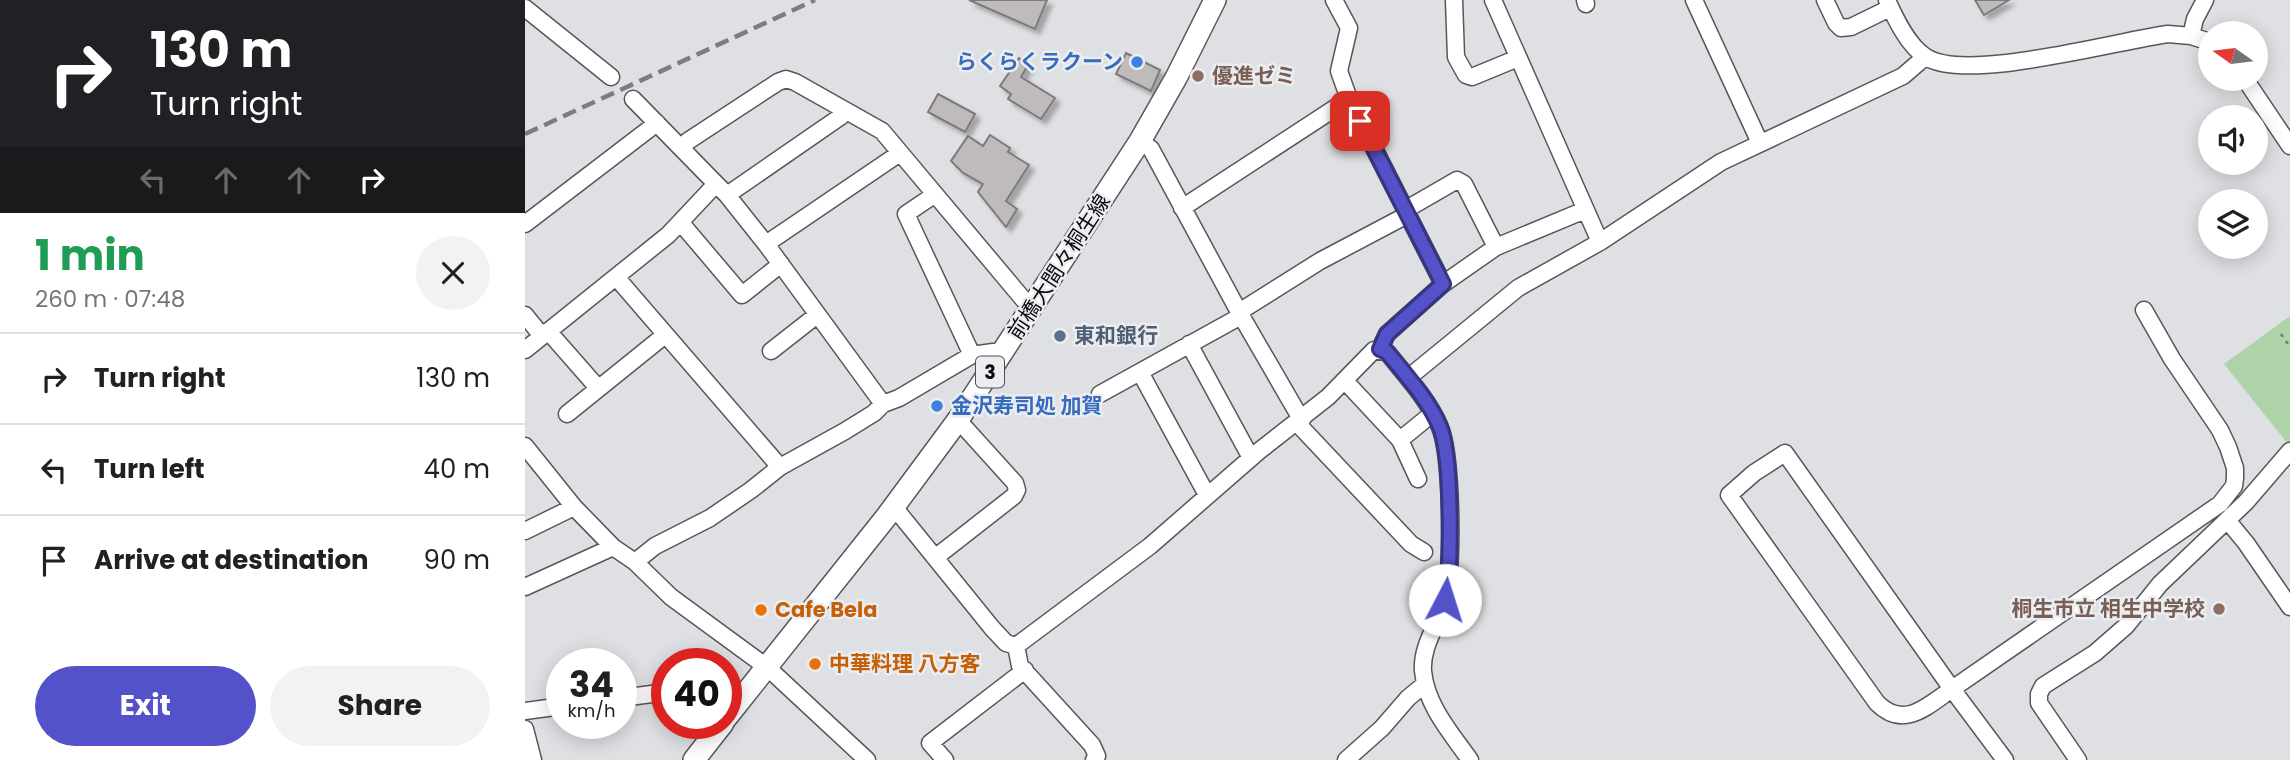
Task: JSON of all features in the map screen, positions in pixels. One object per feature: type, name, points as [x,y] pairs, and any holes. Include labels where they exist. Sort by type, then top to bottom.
[{"type":"main road","name":"前橋大間々桐生線","points":[[742,694],[768,668],[894,507],[958,420],[1140,141],[1176,78],[1215,0]]},
{"type":"main road","points":[[694,760],[710,739]]},
{"type":"street","points":[[1334,0],[1349,28],[1339,71],[1349,99],[1443,284]]},
{"type":"street","points":[[1454,0],[1456,57],[1466,75],[1472,77],[1518,58]]},
{"type":"street","points":[[1493,0],[1600,242]]},
{"type":"street","points":[[1694,0],[1760,143]]},
{"type":"street","points":[[1825,0],[1841,28],[1851,27],[1888,4],[1907,36],[1925,57],[1948,66],[1983,66],[2168,34],[2198,38]]},
{"type":"street","points":[[2191,36],[2201,2]]},
{"type":"street","points":[[525,8],[611,77]]},
{"type":"street","points":[[1408,378],[1502,299],[1600,242],[1721,162],[1903,76],[1925,57]]},
{"type":"street","points":[[682,148],[688,141],[786,79],[882,131],[1023,299],[1034,307]]},
{"type":"street","points":[[2254,91],[2288,135]]},
{"type":"street","points":[[633,99],[721,190],[766,244],[883,404]]},
{"type":"street","points":[[1182,208],[1349,99]]},
{"type":"street","points":[[525,350],[721,190],[846,111]]},
{"type":"street","points":[[525,224],[657,123]]},
{"type":"street","points":[[1140,141],[1151,149],[1240,314],[1297,412],[1295,424]]},
{"type":"street","points":[[766,244],[900,153]]},
{"type":"street","points":[[1100,394],[1240,314],[1320,261],[1457,180],[1464,184],[1496,247]]},
{"type":"street","points":[[934,195],[906,214],[972,355]]},
{"type":"street","points":[[1380,349],[1387,334],[1443,284],[1496,247],[1585,209]]},
{"type":"street","points":[[681,223],[742,295],[781,264]]},
{"type":"street","points":[[616,278],[780,467]]},
{"type":"street","points":[[2005,760],[1952,689],[1785,453],[1754,473],[1729,495],[1877,703],[1886,711],[1906,716],[1920,711],[1952,689],[2220,504],[2234,486],[2235,468],[2220,430],[2172,359],[2144,310]]},
{"type":"street","points":[[771,351],[817,315]]},
{"type":"street","points":[[525,316],[598,388]]},
{"type":"street","points":[[567,414],[665,335]]},
{"type":"street","points":[[1189,344],[1251,458]]},
{"type":"street","points":[[1016,646],[1150,546],[1207,495],[1345,381],[1374,350],[1380,349],[1387,352],[1433,413],[1446,445],[1447,589],[1426,649],[1423,671],[1431,704],[1469,760]]},
{"type":"street","points":[[635,562],[655,546],[710,519],[780,467],[845,431],[874,413],[883,404],[899,398],[972,355],[993,352],[1001,356]]},
{"type":"street","points":[[1139,372],[1207,495]]},
{"type":"street","points":[[1345,381],[1400,440],[1418,479]]},
{"type":"street","points":[[1400,440],[1433,413]]},
{"type":"street","points":[[936,557],[1014,496],[1017,490],[1015,484],[958,420]]},
{"type":"street","points":[[1295,424],[1411,544],[1424,552]]},
{"type":"street","points":[[525,446],[574,507],[613,547],[635,562],[671,597],[768,668],[867,760]]},
{"type":"street","points":[[2078,760],[2039,703],[2043,686],[2095,653],[2126,626],[2160,584],[2246,502],[2290,451]]},
{"type":"street","points":[[525,531],[574,507]]},
{"type":"street","points":[[894,507],[1006,643],[1016,646]]},
{"type":"street","points":[[2227,520],[2290,607]]},
{"type":"street","points":[[525,587],[613,547]]},
{"type":"street","points":[[1016,646],[1020,666],[1092,745],[1096,753],[1094,760]]},
{"type":"street","points":[[945,760],[930,743],[1025,670]]},
{"type":"street","points":[[1346,760],[1425,684]]},
{"type":"street","points":[[525,711],[546,708]]},
{"type":"street","points":[[525,729],[533,760]]},
{"type":"path","points":[[2281,334],[2290,346]]},
{"type":"green space","points":[[2290,316],[2290,442],[2288,444],[2224,364]]},
{"type":"building","points":[[969,0],[1047,0],[1035,29]]},
{"type":"building","points":[[1975,0],[2009,0],[1984,15]]},
{"type":"building","points":[[1126,53],[1160,70],[1151,91],[1116,74]]},
{"type":"building","points":[[1019,58],[1028,65],[1021,77],[1055,98],[1041,119],[1008,99],[1011,94],[1000,86]]},
{"type":"building","points":[[938,94],[975,114],[965,132],[928,112]]},
{"type":"building","points":[[990,135],[1010,148],[1008,152],[1029,165],[1006,201],[1017,209],[1006,227],[978,192],[983,184],[963,173],[951,161],[968,136],[983,146]]},
{"type":"railway","points":[[525,134],[815,0]]},
{"type":"place","name":"らくらくラクーン","points":[[1137,62]]},
{"type":"place","name":"優進ゼミ","points":[[1198,76]]},
{"type":"place","name":"東和銀行","points":[[1060,336]]},
{"type":"place","name":"金沢寿司処 加賀","points":[[937,406]]},
{"type":"place","name":"桐生市立 相生中学校","points":[[2219,609]]},
{"type":"place","name":"Cafe Bela","points":[[761,610]]},
{"type":"place","name":"中華料理 八方客","points":[[815,664]]},
{"type":"route","points":[[1360,121],[1443,284],[1387,334],[1380,349],[1387,352],[1433,413],[1446,445],[1449,530],[1445,600]]}]
